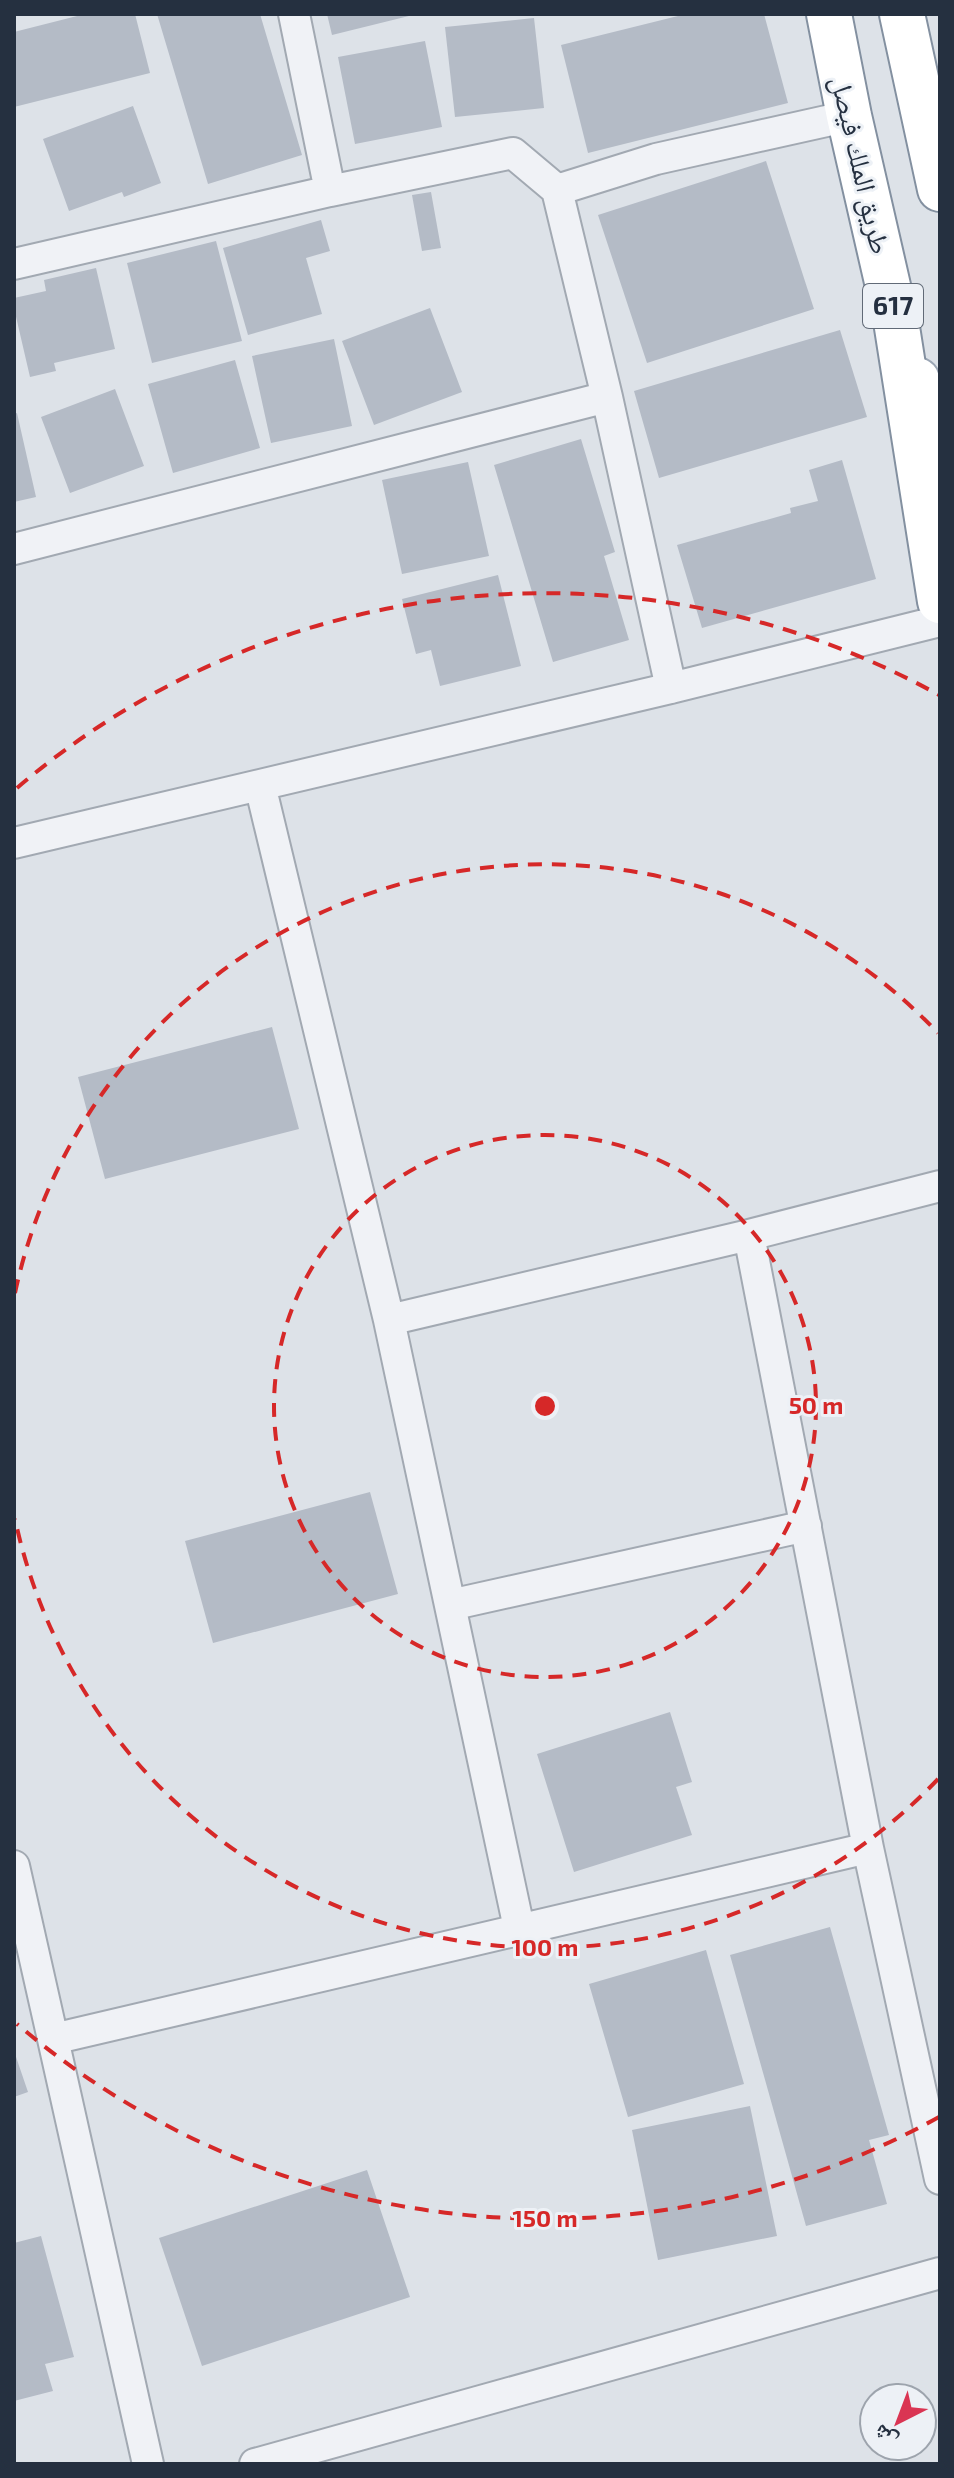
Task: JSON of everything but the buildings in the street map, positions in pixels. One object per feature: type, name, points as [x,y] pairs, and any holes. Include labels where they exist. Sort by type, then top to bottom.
[{"type":"main road","name":"طريق الملك فيصل","points":[[829,14],[896,321],[940,601]]},
{"type":"main road","points":[[902,14],[940,189]]},
{"type":"main road","points":[[896,321],[940,446]]},
{"type":"street","points":[[294,14],[330,191]]},
{"type":"street","points":[[557,190],[656,159],[849,116]]},
{"type":"street","points":[[14,264],[330,191],[513,153],[557,190],[607,397],[671,688]]},
{"type":"street","points":[[14,549],[607,397]]},
{"type":"street","points":[[14,843],[671,688],[940,621]]},
{"type":"street","points":[[260,785],[389,1320],[519,1928]]},
{"type":"street","points":[[389,1320],[749,1235],[940,1186]]},
{"type":"street","points":[[749,1235],[868,1848],[940,2179]]},
{"type":"street","points":[[450,1605],[806,1526]]},
{"type":"street","points":[[53,2039],[868,1848]]},
{"type":"street","points":[[14,1866],[148,2464]]},
{"type":"street","points":[[255,2464],[940,2273]]}]
